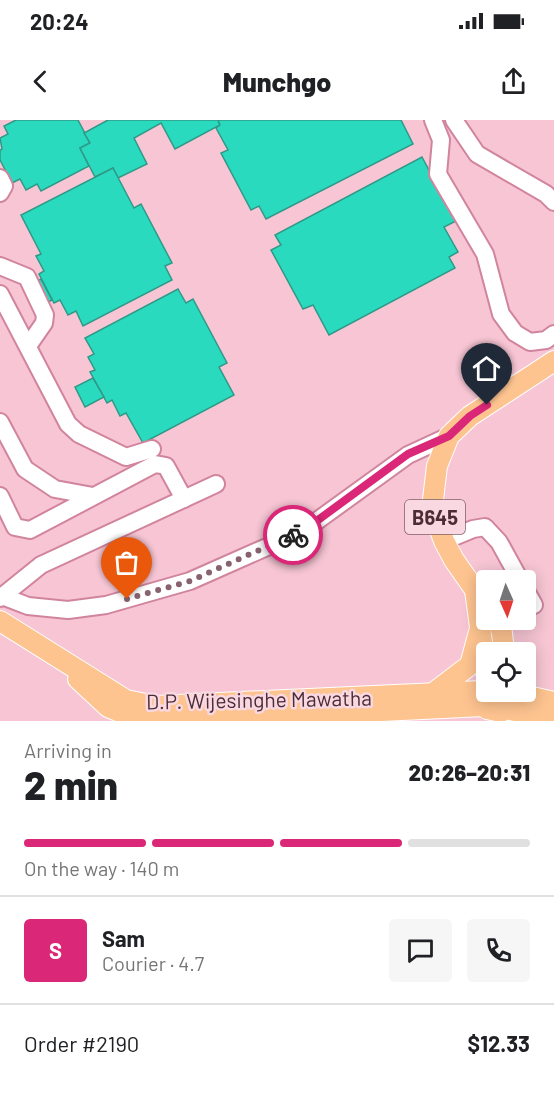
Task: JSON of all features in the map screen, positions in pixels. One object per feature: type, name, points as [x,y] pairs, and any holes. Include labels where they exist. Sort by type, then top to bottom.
[{"type":"main road","name":"B645","points":[[476,590],[454,560],[444,541],[432,508],[437,466],[449,436],[470,416],[554,361]]},
{"type":"main road","name":"D.P. Wijesinghe Mawatha","points":[[0,621],[126,700],[155,706],[432,694],[476,688]]},
{"type":"main road","points":[[432,694],[470,665],[479,630]]},
{"type":"main road","name":"D.P. Wijesinghe Mawatha","points":[[50,653],[108,707],[137,719],[177,721],[476,688]]},
{"type":"main road","points":[[536,700],[554,702]]},
{"type":"main road","points":[[489,702],[492,712],[501,712],[506,702]]},
{"type":"main road","points":[[517,702],[554,719]]},
{"type":"lane","points":[[433,120],[441,140],[438,174],[485,254],[501,314],[514,333],[530,342],[546,340],[554,334]]},
{"type":"lane","points":[[454,120],[477,154],[546,194],[554,202]]},
{"type":"lane","points":[[0,178],[4,186],[0,192]]},
{"type":"lane","points":[[0,266],[27,277],[45,315],[44,323],[28,346]]},
{"type":"lane","points":[[0,294],[68,424],[80,434],[126,457],[152,449]]},
{"type":"lane","points":[[0,422],[25,469],[55,489],[93,496]]},
{"type":"lane","points":[[1,597],[28,606],[68,610],[106,605],[190,581],[303,531],[408,454],[449,436]]},
{"type":"lane","points":[[0,496],[15,527],[30,530],[155,464],[166,466],[184,499]]},
{"type":"lane","points":[[1,597],[41,565],[216,484]]},
{"type":"lane","points":[[444,541],[473,529],[485,527],[499,542],[514,570]]},
{"type":"building","points":[[16,120],[78,120],[90,143],[80,148],[89,166],[41,191],[37,184],[26,190],[20,179],[12,183],[0,160],[2,149],[0,138],[8,134],[4,126]]},
{"type":"building","points":[[108,120],[218,120],[220,125],[175,149],[161,123],[134,138],[147,164],[118,178],[113,168],[95,177],[80,148],[90,143],[84,133]]},
{"type":"building","points":[[218,120],[401,120],[413,144],[266,219],[259,206],[251,210],[221,153],[228,150],[216,128],[220,125]]},
{"type":"building","points":[[422,157],[456,221],[444,227],[458,252],[449,257],[455,268],[329,335],[313,305],[303,309],[271,250],[281,245],[275,235]]},
{"type":"building","points":[[113,168],[134,208],[141,204],[172,263],[165,266],[172,280],[83,326],[76,311],[68,315],[60,300],[54,303],[39,274],[44,271],[36,256],[41,254],[21,215]]},
{"type":"building","points":[[41,279],[52,300],[34,310],[23,289]]},
{"type":"building","points":[[178,289],[186,303],[193,299],[227,363],[219,367],[234,395],[143,443],[126,413],[120,416],[112,400],[107,403],[90,372],[95,370],[88,357],[94,354],[85,338]]},
{"type":"building","points":[[93,378],[104,397],[85,407],[75,387]]},
{"type":"way so far","points":[[127,599],[190,581],[293,535]]},
{"type":"route","points":[[293,535],[303,531],[408,454],[449,436],[470,416],[487,405]]}]
